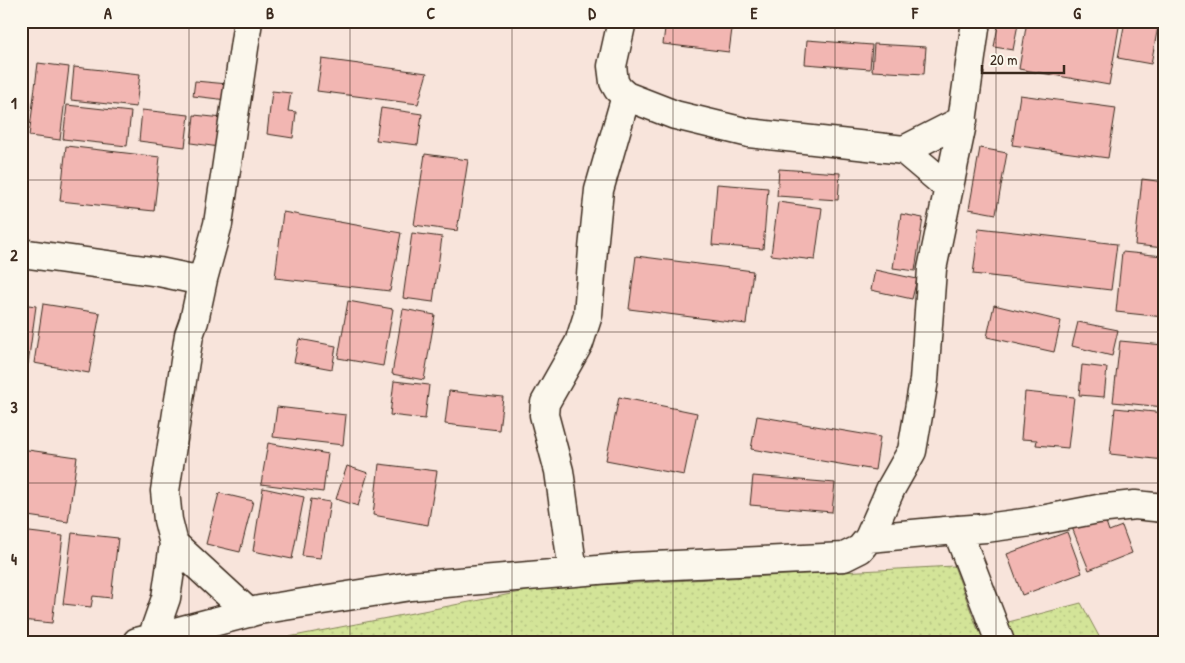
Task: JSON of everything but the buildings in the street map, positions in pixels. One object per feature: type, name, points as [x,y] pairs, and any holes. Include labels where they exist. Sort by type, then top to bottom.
[{"type":"street","points":[[144,640],[166,598],[174,544],[168,520],[165,491],[189,335],[218,224],[248,21]]},
{"type":"street","points":[[622,21],[612,66],[614,82],[618,89],[626,96],[675,115],[749,133],[904,150],[962,120]]},
{"type":"street","points":[[144,640],[249,613],[411,586],[633,567],[823,558],[848,576],[890,488],[912,452],[924,380],[932,269],[962,120],[976,21]]},
{"type":"street","points":[[573,572],[559,471],[544,415],[545,403],[579,343],[588,315],[599,190],[626,96]]},
{"type":"street","points":[[904,150],[949,188]]},
{"type":"street","points":[[21,254],[203,279]]},
{"type":"street","points":[[863,544],[957,530],[1031,522],[1107,508],[1135,505],[1164,508]]},
{"type":"street","points":[[957,530],[1000,642]]},
{"type":"street","points":[[174,544],[249,613]]},
{"type":"green space","points":[[954,566],[978,630],[1081,603],[1102,642],[263,642],[542,588]]}]
